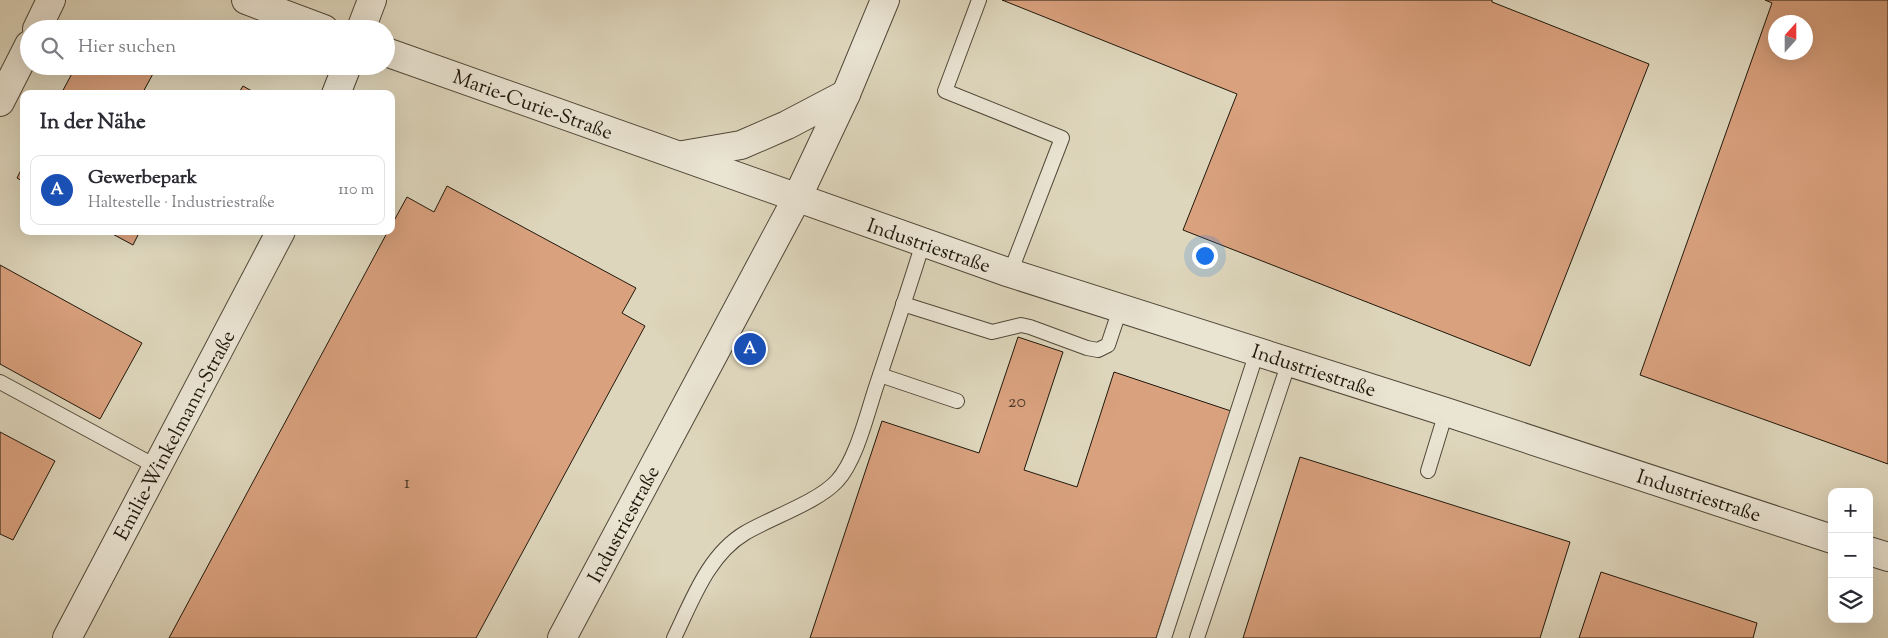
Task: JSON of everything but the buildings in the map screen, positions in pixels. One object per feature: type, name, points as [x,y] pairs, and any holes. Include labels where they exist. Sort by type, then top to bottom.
[{"type":"street","points":[[41,20],[51,0]]},
{"type":"street","points":[[246,0],[300,20]]},
{"type":"street","points":[[364,20],[372,0]]},
{"type":"street","name":"Industriestraße","points":[[562,638],[797,198],[846,94],[885,0]]},
{"type":"street","name":"Marie-Curie-Straße","points":[[395,55],[797,198]]},
{"type":"street","points":[[0,102],[20,63]]},
{"type":"street","points":[[338,90],[343,75]]},
{"type":"street","name":"Marie-Curie-Straße","points":[[681,156],[741,145],[787,125],[846,94]]},
{"type":"street","name":"Industriestraße","points":[[797,198],[1010,273],[1446,412],[1828,538]]},
{"type":"street","name":"Emilie-Winkelmann-Straße","points":[[67,638],[279,235]]},
{"type":"street","points":[[1873,552],[1888,557]]},
{"type":"lane","points":[[979,0],[945,91],[1062,138],[1010,273]]},
{"type":"lane","points":[[674,638],[712,563],[728,547],[744,534],[824,492],[837,481],[848,466],[923,243]]},
{"type":"lane","points":[[903,304],[992,332],[1013,326],[1030,327],[1098,350],[1108,345],[1120,309]]},
{"type":"lane","points":[[1164,638],[1257,352]]},
{"type":"lane","points":[[1197,638],[1289,362]]},
{"type":"lane","points":[[880,375],[957,401]]},
{"type":"lane","points":[[0,382],[157,467]]},
{"type":"lane","points":[[1428,471],[1446,412]]},
{"type":"place","name":"Gewerbepark","points":[[750,349]]}]
